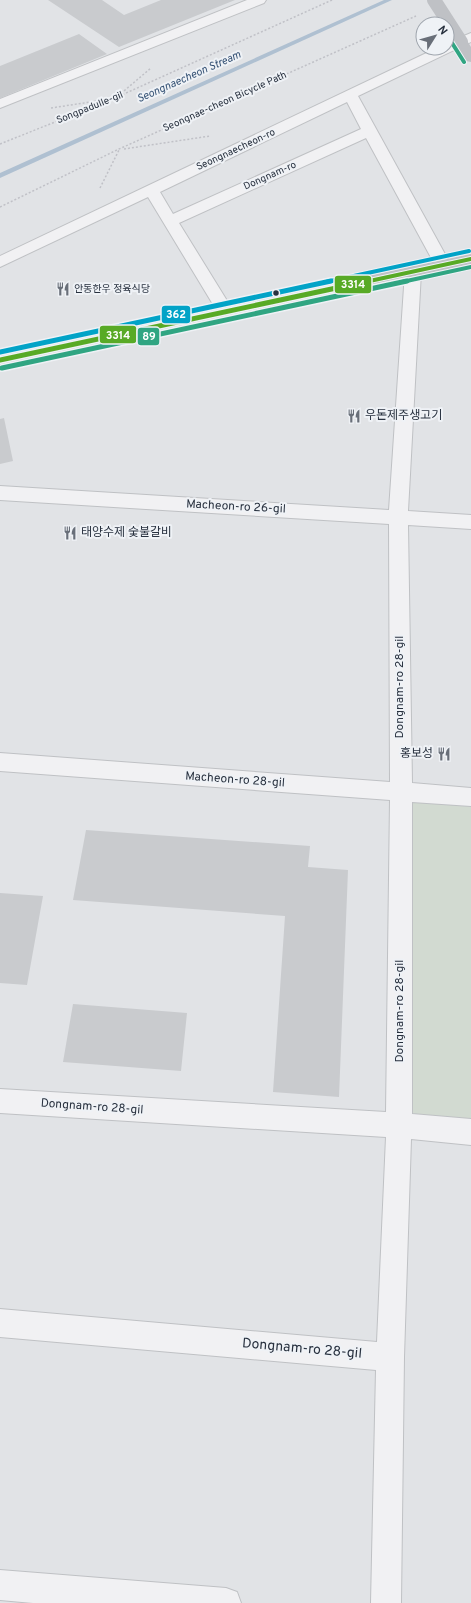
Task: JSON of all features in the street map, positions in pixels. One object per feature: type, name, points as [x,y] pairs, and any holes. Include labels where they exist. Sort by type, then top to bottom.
[{"type":"main road","points":[[434,0],[466,40],[471,58]]},
{"type":"main road","points":[[0,360],[471,259]]},
{"type":"street","points":[[0,104],[259,0]]},
{"type":"street","name":"Seongnaecheon-ro","points":[[0,262],[466,40]]},
{"type":"street","points":[[350,95],[443,265]]},
{"type":"street","name":"Dongnam-ro","points":[[170,221],[369,131]]},
{"type":"street","points":[[151,190],[226,312]]},
{"type":"street","name":"Dongnam-ro 28-gil","points":[[386,1603],[390,1357],[399,1126],[400,792],[398,517],[413,272]]},
{"type":"street","name":"Macheon-ro 26-gil","points":[[0,493],[471,522]]},
{"type":"street","name":"Macheon-ro 28-gil","points":[[0,762],[471,797]]},
{"type":"street","name":"Dongnam-ro 28-gil","points":[[0,1101],[399,1126],[471,1132]]},
{"type":"street","name":"Dongnam-ro 28-gil","points":[[0,1323],[390,1357]]},
{"type":"street","points":[[0,1585],[226,1603]]},
{"type":"path","name":"Songpadulle-gil","points":[[0,144],[115,98],[332,0]]},
{"type":"path","name":"Seongnae-cheon Bicycle Path","points":[[0,207],[119,149],[417,15]]},
{"type":"path","points":[[46,109],[115,98]]},
{"type":"path","points":[[83,222],[119,149],[213,135]]},
{"type":"shaded area","points":[[408,799],[471,804],[471,1132],[406,1126]]},
{"type":"building","points":[[48,0],[102,0],[124,15],[161,0],[235,0],[119,47]]},
{"type":"building","points":[[79,34],[107,54],[0,98],[0,66]]},
{"type":"building","points":[[4,418],[13,461],[0,464],[0,419]]},
{"type":"building","points":[[86,830],[310,846],[308,867],[348,870],[339,1097],[273,1092],[285,916],[73,900]]},
{"type":"building","points":[[0,893],[43,896],[27,985],[0,983]]},
{"type":"building","points":[[73,1004],[187,1013],[181,1071],[63,1062]]},
{"type":"waterway","name":"Seongnaecheon Stream","points":[[0,176],[389,0]]},
{"type":"transit line","name":"89","points":[[455,48],[464,62]]},
{"type":"transit line","name":"362","points":[[0,352],[469,251]]},
{"type":"transit line","name":"3314","points":[[0,360],[471,259]]},
{"type":"transit line","name":"89","points":[[2,368],[471,267]]},
{"type":"place","name":"안동한우 정육식당","points":[[63,289]]},
{"type":"place","name":"우돈제주생고기","points":[[354,416]]},
{"type":"place","name":"태양수제 숯불갈비","points":[[70,533]]},
{"type":"place","name":"홍보성","points":[[444,754]]}]
